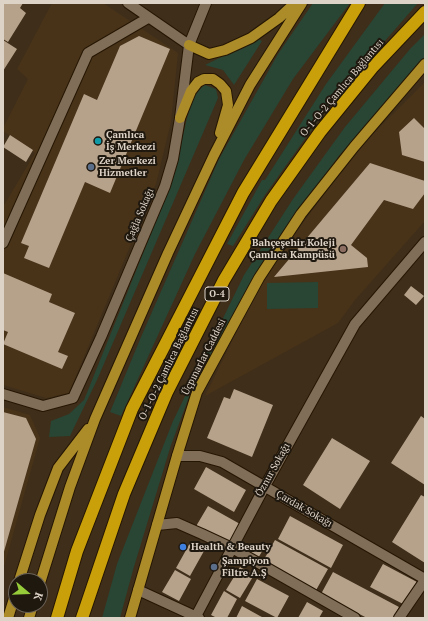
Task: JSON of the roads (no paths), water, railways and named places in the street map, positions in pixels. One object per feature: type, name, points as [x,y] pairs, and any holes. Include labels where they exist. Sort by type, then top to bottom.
[{"type":"highway","name":"O-1-O-2 Çamlıca Bağlantısı","points":[[57,618],[77,551],[132,409],[243,193],[359,3]]},
{"type":"highway","name":"O-1-O-2 Çamlıca Bağlantısı","points":[[82,618],[130,480],[167,392],[224,280],[271,201],[320,132],[372,68],[425,12]]},
{"type":"main road","points":[[189,45],[210,54],[225,50],[252,38],[279,18],[295,3]]},
{"type":"main road","points":[[43,573],[70,487],[95,419],[168,253],[214,155],[250,85],[302,3]]},
{"type":"main road","name":"Üçpınarlar Caddesi","points":[[130,618],[197,392],[259,278],[301,214],[354,146],[425,64]]},
{"type":"main road","points":[[180,118],[191,91],[198,82],[204,79],[212,79],[220,84],[226,91],[228,105],[214,155]]},
{"type":"main road","points":[[22,573],[40,515],[58,468],[95,419]]},
{"type":"street","points":[[128,3],[189,45]]},
{"type":"street","name":"Çağla Sokağı","points":[[3,394],[43,406],[73,398],[102,337],[165,186],[173,159],[180,118],[189,45],[206,3]]},
{"type":"street","points":[[3,242],[88,53],[148,18]]},
{"type":"street","name":"Öznur Sokağı","points":[[196,617],[265,486],[355,324],[425,242]]},
{"type":"street","name":"Çardak Sokağı","points":[[177,456],[200,456],[222,462],[425,579]]},
{"type":"street","points":[[157,524],[177,523],[232,548],[354,618]]},
{"type":"street","points":[[399,618],[425,579]]},
{"type":"street","points":[[138,590],[196,617]]},
{"type":"place","name":"Çamlıca İş Merkezi","points":[[98,141]]},
{"type":"place","name":"Zer Merkezi Hizmetler","points":[[91,167]]},
{"type":"place","name":"Bahçeşehir Koleji Çamlıca Kampüsü","points":[[343,249]]},
{"type":"place","name":"Health & Beauty","points":[[183,547]]},
{"type":"place","name":"Şampiyon Filtre A.Ş","points":[[214,567]]}]
